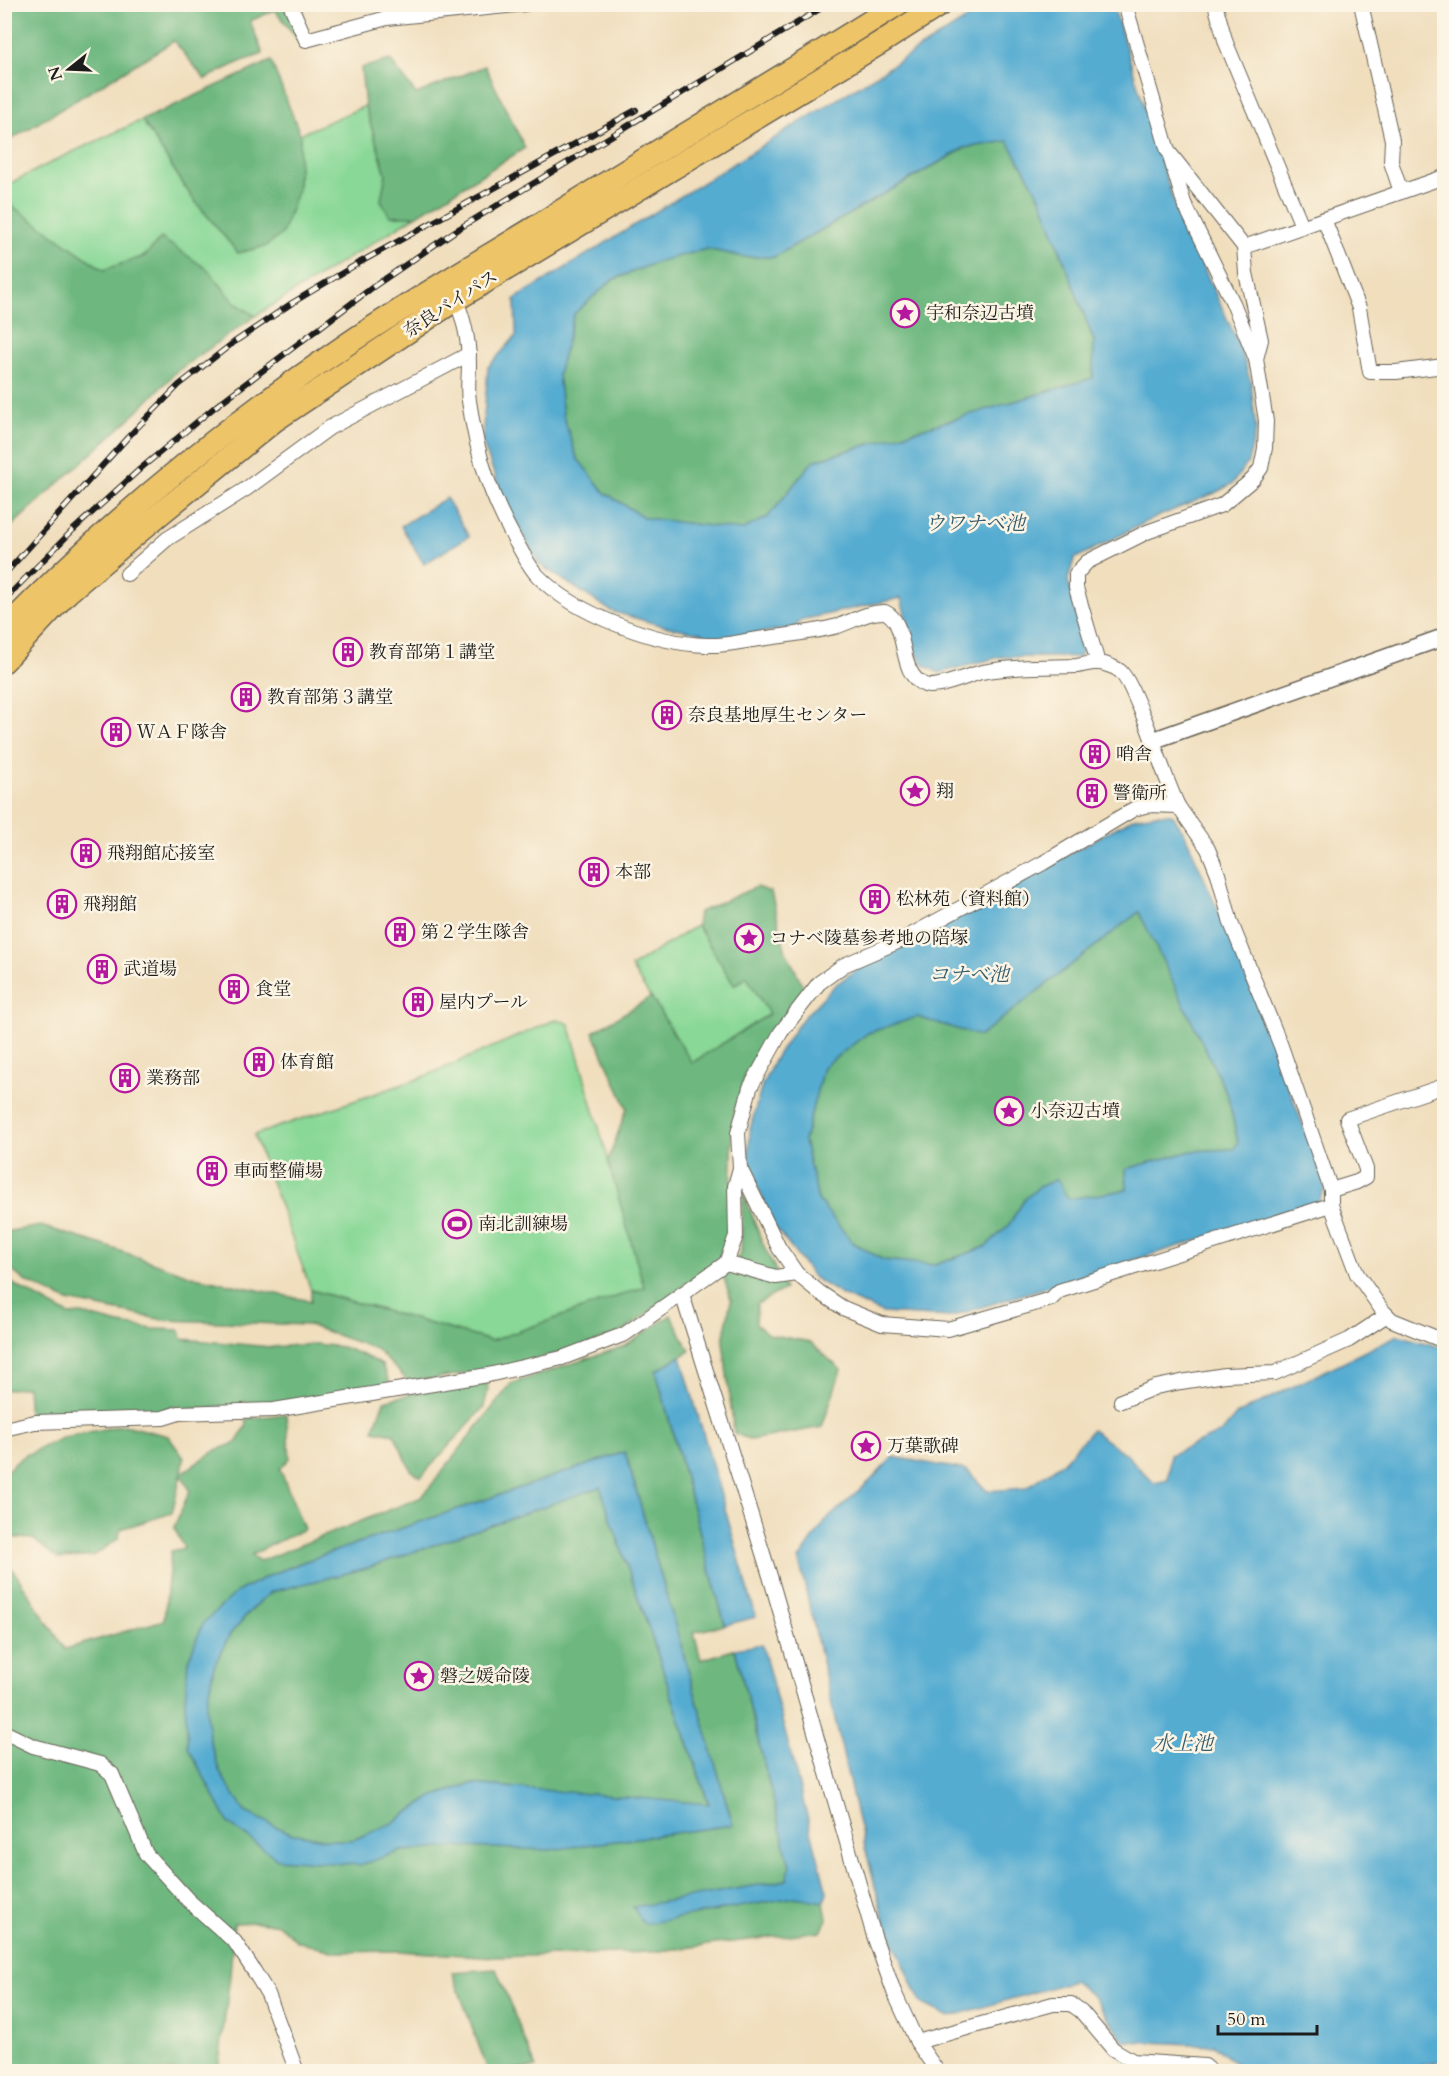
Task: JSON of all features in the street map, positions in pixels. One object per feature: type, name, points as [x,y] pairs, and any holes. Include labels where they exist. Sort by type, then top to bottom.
[{"type":"highway","name":"奈良バイパス","points":[[4,661],[68,592],[275,420],[451,291],[898,4]]},
{"type":"highway","name":"奈良バイパス","points":[[4,630],[100,536],[263,404],[346,345],[451,291],[885,40],[940,4]]},
{"type":"street","points":[[290,4],[306,40],[387,18],[526,4]]},
{"type":"street","points":[[1098,663],[1076,588],[1076,574],[1088,562],[1147,532],[1222,505],[1253,479],[1262,468],[1265,448],[1266,421],[1256,359],[1233,303],[1184,203],[1125,4]]},
{"type":"street","points":[[1215,4],[1226,43],[1302,226]]},
{"type":"street","points":[[1361,4],[1392,140],[1391,162],[1401,192]]},
{"type":"street","points":[[1168,151],[1244,247],[1246,273],[1261,340],[1256,359]]},
{"type":"street","points":[[1244,247],[1444,177]]},
{"type":"street","points":[[1324,219],[1359,308],[1370,372],[1396,372],[1444,366]]},
{"type":"street","points":[[451,291],[463,316],[469,354],[469,398],[481,464],[499,510],[537,575],[556,591],[619,627],[684,644],[711,645],[826,628],[877,612],[885,612],[895,620],[911,673],[926,686],[1004,668],[1098,663],[1119,670],[1130,685],[1154,740],[1167,783],[1178,806],[1208,849],[1218,874],[1231,923],[1281,1046],[1331,1190],[1331,1204],[1357,1274],[1392,1320],[1444,1341]]},
{"type":"street","points":[[127,573],[167,539],[246,489],[329,428],[469,354]]},
{"type":"street","points":[[166,509],[184,529]]},
{"type":"street","points":[[1154,740],[1444,637]]},
{"type":"street","points":[[4,1429],[34,1422],[163,1418],[178,1413],[274,1410],[488,1375],[562,1358],[625,1334],[726,1263],[736,1236],[735,1186],[740,1168],[738,1133],[750,1088],[781,1032],[819,983],[844,965],[902,940],[1043,863],[1134,809],[1148,806],[1178,806]]},
{"type":"street","points":[[1331,1190],[1366,1177],[1366,1168],[1347,1119],[1444,1086]]},
{"type":"street","points":[[740,1168],[779,1248],[797,1274],[819,1292],[843,1308],[882,1324],[948,1329],[1051,1299],[1059,1291],[1331,1204]]},
{"type":"street","points":[[726,1263],[776,1277],[797,1274]]},
{"type":"street","points":[[682,1293],[770,1576],[874,1936],[894,1992],[917,2042],[938,2072]]},
{"type":"street","points":[[1121,1401],[1156,1387],[1181,1382],[1225,1375],[1275,1373],[1349,1340],[1387,1315]]},
{"type":"street","points":[[4,1732],[33,1746],[100,1764],[112,1774],[146,1854],[188,1900],[235,1942],[254,1971],[268,1994],[297,2072]]},
{"type":"street","points":[[917,2042],[1053,2004],[1071,2004],[1082,2011],[1113,2049],[1132,2061],[1205,2066],[1212,2072]]},
{"type":"green space","points":[[5,5],[286,5],[299,36],[297,39],[275,10],[250,21],[263,54],[205,79],[174,41],[5,143]]},
{"type":"green space","points":[[390,60],[416,94],[485,66],[525,148],[416,216],[390,216],[381,200],[386,174],[365,106],[361,68]]},
{"type":"green space","points":[[271,61],[300,134],[298,189],[282,234],[266,246],[238,253],[191,196],[142,120]]},
{"type":"green space","points":[[365,106],[386,174],[381,200],[390,216],[416,216],[255,316],[235,303],[207,269],[145,256],[104,270],[5,201],[5,186],[142,120],[191,196],[238,253],[266,246],[298,189],[300,134]]},
{"type":"green space","points":[[1008,141],[1041,199],[1094,341],[1093,378],[813,461],[768,517],[742,531],[645,518],[605,493],[577,458],[563,415],[558,374],[574,314],[612,280],[660,261],[707,249],[744,257],[774,257],[965,148]]},
{"type":"green space","points":[[5,201],[104,270],[145,256],[161,238],[207,269],[235,303],[255,316],[176,372],[137,412],[5,532]]},
{"type":"green space","points":[[756,887],[771,892],[785,949],[806,992],[775,1027],[746,1072],[733,1117],[730,1247],[721,1258],[624,1331],[579,1348],[497,1369],[409,1382],[376,1349],[308,1325],[164,1320],[68,1301],[25,1281],[5,1265],[4,1232],[41,1226],[195,1277],[311,1301],[311,1290],[491,1341],[644,1287],[608,1161],[627,1108],[593,1032],[651,997],[692,1063],[769,1014],[747,977],[734,985],[697,925],[699,912]]},
{"type":"green space","points":[[1139,911],[1228,1096],[1238,1142],[1234,1149],[1192,1151],[1126,1169],[1127,1190],[1068,1199],[1057,1180],[1025,1199],[1008,1226],[985,1247],[935,1265],[883,1260],[852,1242],[818,1200],[804,1141],[823,1067],[868,1033],[917,1016],[980,1036]]},
{"type":"green space","points":[[697,925],[734,984],[747,977],[770,1014],[692,1063],[631,967]]},
{"type":"green space","name":"南北訓練場","points":[[557,1019],[569,1024],[645,1287],[491,1341],[311,1290],[254,1135],[421,1078]]},
{"type":"green space","points":[[743,1191],[762,1242],[785,1289],[757,1304],[756,1324],[768,1334],[810,1342],[841,1370],[822,1427],[750,1440],[734,1433],[723,1341],[731,1300],[723,1275],[713,1280],[741,1254]]},
{"type":"green space","points":[[4,1279],[69,1315],[82,1314],[119,1324],[180,1330],[182,1339],[271,1347],[315,1344],[342,1347],[382,1365],[390,1383],[257,1407],[184,1409],[172,1407],[145,1416],[29,1420],[27,1387],[5,1390]]},
{"type":"green space","points":[[671,1315],[690,1351],[656,1371],[725,1625],[694,1632],[701,1660],[735,1649],[790,1866],[787,1880],[633,1908],[799,1896],[824,1902],[827,1919],[821,1931],[651,1952],[496,1957],[398,1951],[335,1952],[297,1941],[279,1925],[259,1922],[234,1923],[218,2071],[138,2071],[133,2067],[122,2072],[5,2071],[4,1556],[65,1649],[164,1620],[171,1551],[184,1548],[174,1527],[190,1490],[181,1475],[172,1513],[121,1529],[118,1539],[93,1556],[58,1559],[33,1539],[5,1537],[5,1472],[22,1457],[64,1437],[124,1425],[168,1436],[184,1458],[182,1473],[216,1450],[236,1443],[247,1425],[246,1419],[286,1414],[290,1458],[280,1469],[304,1529],[251,1555],[260,1561],[422,1497],[511,1384],[625,1346]],"holes":[[[625,1452],[733,1825],[401,1851],[360,1865],[229,1824],[188,1747],[237,1592],[303,1562]]]},
{"type":"green space","points":[[486,1375],[488,1390],[484,1407],[421,1477],[411,1470],[394,1434],[373,1430],[384,1401]]},
{"type":"green space","points":[[600,1486],[709,1805],[471,1784],[432,1797],[391,1824],[353,1840],[329,1840],[290,1833],[245,1812],[220,1773],[209,1738],[206,1705],[214,1666],[230,1634],[252,1609],[271,1592],[367,1568]]},
{"type":"green space","points":[[496,1969],[536,2068],[488,2071],[452,1972]]},
{"type":"water","name":"ウワナベ池","points":[[991,4],[1113,5],[1174,203],[1240,347],[1251,383],[1256,430],[1248,462],[1232,484],[1152,519],[1074,559],[1068,580],[1083,645],[1082,653],[1077,657],[1000,657],[939,673],[924,665],[914,649],[901,598],[801,620],[794,628],[710,640],[702,633],[663,626],[611,611],[539,564],[505,504],[482,441],[488,367],[516,336],[515,299]],"holes":[[[1008,141],[1041,199],[1094,341],[1093,378],[813,461],[768,517],[742,530],[645,518],[605,493],[577,458],[563,415],[558,374],[574,314],[612,280],[660,261],[707,249],[744,257],[774,257],[964,148]]]},
{"type":"water","points":[[446,498],[469,536],[424,564],[401,526]]},
{"type":"water","name":"コナベ池","points":[[1172,814],[1185,834],[1249,982],[1326,1186],[1318,1203],[950,1317],[882,1313],[842,1295],[814,1278],[775,1227],[748,1164],[750,1129],[762,1085],[777,1055],[803,1018],[834,986],[860,967],[909,944],[1133,818]],"holes":[[[1139,912],[1228,1096],[1238,1142],[1234,1149],[1192,1151],[1126,1169],[1127,1190],[1068,1199],[1057,1179],[1039,1187],[1025,1199],[1008,1226],[985,1247],[935,1265],[883,1260],[852,1242],[818,1200],[804,1141],[823,1067],[868,1033],[917,1017],[980,1036]]]},
{"type":"water","name":"水上池","points":[[1398,1335],[1444,1348],[1444,2060],[1402,2071],[1244,2071],[1214,2045],[1124,2041],[1093,1996],[1073,1981],[949,2017],[921,2003],[883,1917],[856,1812],[799,1560],[825,1521],[893,1457],[967,1470],[987,1491],[1026,1488],[1063,1462],[1092,1430],[1127,1455],[1154,1483],[1168,1480],[1170,1455],[1222,1432],[1237,1414]]},
{"type":"water","points":[[681,1356],[756,1617],[725,1625],[656,1371]]},
{"type":"water","points":[[625,1452],[733,1825],[550,1850],[460,1847],[401,1851],[360,1865],[278,1859],[229,1824],[188,1747],[185,1701],[188,1661],[203,1623],[237,1592],[303,1562]],"holes":[[[600,1487],[709,1804],[471,1784],[432,1797],[391,1824],[353,1840],[329,1840],[290,1833],[245,1812],[220,1773],[209,1738],[206,1705],[214,1666],[230,1634],[271,1592],[367,1568]]]},
{"type":"water","points":[[762,1644],[827,1892],[824,1902],[795,1897],[644,1924],[633,1907],[787,1880],[790,1866],[735,1649]]},
{"type":"railway","points":[[4,600],[73,530],[140,469],[216,406],[373,287],[455,231],[828,4]]},
{"type":"railway","points":[[4,575],[128,437],[179,385],[233,343],[292,303],[357,264],[636,110]]},
{"type":"place","name":"宇和奈辺古墳","points":[[905,313]]},
{"type":"place","name":"教育部第１講堂","points":[[348,652]]},
{"type":"place","name":"教育部第３講堂","points":[[246,697]]},
{"type":"place","name":"奈良基地厚生センター","points":[[667,715]]},
{"type":"place","name":"ＷＡＦ隊舎","points":[[116,732]]},
{"type":"place","name":"哨舎","points":[[1095,754]]},
{"type":"place","name":"翔","points":[[915,791]]},
{"type":"place","name":"警衛所","points":[[1092,793]]},
{"type":"place","name":"飛翔館応接室","points":[[86,853]]},
{"type":"place","name":"本部","points":[[594,872]]},
{"type":"place","name":"松林苑（資料館）","points":[[875,899]]},
{"type":"place","name":"飛翔館","points":[[62,904]]},
{"type":"place","name":"第２学生隊舎","points":[[400,932]]},
{"type":"place","name":"コナベ陵墓参考地の陪塚","points":[[749,938]]},
{"type":"place","name":"武道場","points":[[102,969]]},
{"type":"place","name":"食堂","points":[[234,989]]},
{"type":"place","name":"屋内プール","points":[[418,1002]]},
{"type":"place","name":"体育館","points":[[259,1062]]},
{"type":"place","name":"業務部","points":[[125,1078]]},
{"type":"place","name":"小奈辺古墳","points":[[1009,1111]]},
{"type":"place","name":"車両整備場","points":[[212,1171]]},
{"type":"place","name":"南北訓練場","points":[[457,1224]]},
{"type":"place","name":"万葉歌碑","points":[[866,1446]]},
{"type":"place","name":"磐之媛命陵","points":[[419,1676]]}]
